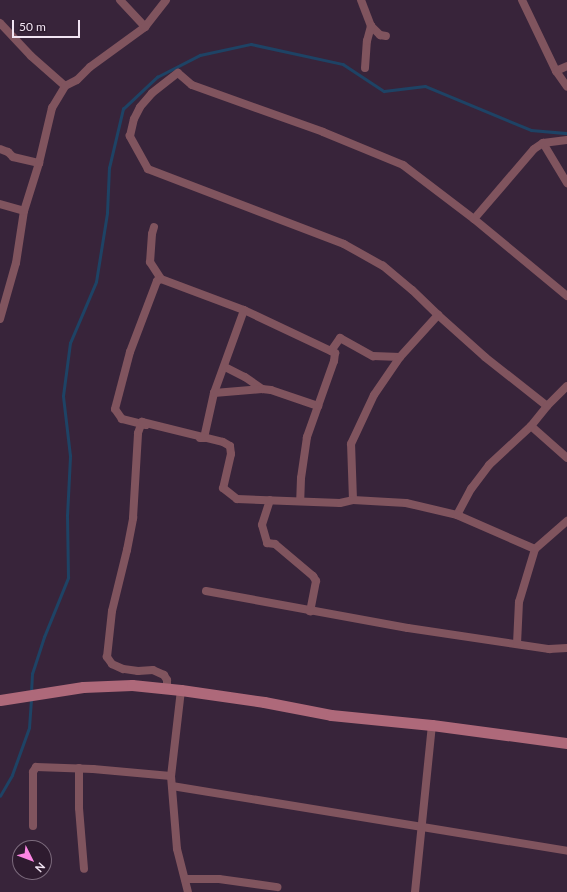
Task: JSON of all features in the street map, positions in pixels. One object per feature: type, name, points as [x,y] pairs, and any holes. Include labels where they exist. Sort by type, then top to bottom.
[{"type":"street","points":[[120,0],[145,27]]},
{"type":"street","points":[[0,319],[16,263],[24,210],[39,163],[52,108],[65,86],[77,80],[90,67],[145,27],[166,0]]},
{"type":"street","points":[[361,0],[371,26],[380,35],[386,36]]},
{"type":"street","points":[[522,0],[556,71],[567,87]]},
{"type":"street","points":[[0,23],[31,56],[65,86]]},
{"type":"street","points":[[365,68],[366,41],[371,26]]},
{"type":"street","points":[[556,71],[567,66]]},
{"type":"street","points":[[547,406],[485,357],[412,290],[383,266],[344,244],[148,169],[130,136],[134,119],[140,107],[152,93],[178,73],[192,85],[323,132],[403,165],[474,219],[567,296]]},
{"type":"street","points":[[474,219],[534,149],[543,143],[567,140]]},
{"type":"street","points":[[543,143],[567,183]]},
{"type":"street","points":[[0,149],[8,152],[13,157],[39,163]]},
{"type":"street","points":[[0,204],[24,210]]},
{"type":"street","points":[[154,227],[150,262],[161,279],[244,310],[335,353],[334,361],[307,437],[301,478],[300,502]]},
{"type":"street","points":[[161,279],[157,281],[130,352],[115,409],[122,419],[223,442],[230,446],[231,454],[223,488],[237,499],[340,503],[353,500],[406,503],[457,515],[535,549]]},
{"type":"street","points":[[204,438],[214,393],[225,367],[244,310]]},
{"type":"street","points":[[353,500],[351,444],[374,395],[400,357],[438,315]]},
{"type":"street","points":[[331,351],[340,338],[373,356],[400,357]]},
{"type":"street","points":[[225,367],[245,377],[262,389]]},
{"type":"street","points":[[457,515],[471,489],[489,465],[531,426],[547,406],[567,386]]},
{"type":"street","points":[[214,393],[262,389],[271,390],[318,406]]},
{"type":"street","points":[[167,689],[167,680],[164,675],[152,670],[138,671],[124,669],[112,664],[107,657],[111,619],[133,518],[138,433],[142,422],[204,438]]},
{"type":"street","points":[[531,426],[567,458]]},
{"type":"street","points":[[270,500],[262,525],[267,543],[275,544],[313,576],[316,581],[310,611]]},
{"type":"street","points":[[516,644],[519,602],[535,549],[567,521]]},
{"type":"street","points":[[206,591],[310,611],[516,644],[549,649],[567,648]]},
{"type":"street","points":[[0,700],[83,687],[132,685],[181,690],[264,702],[331,715],[432,725],[567,743]]},
{"type":"street","points":[[181,690],[171,776],[177,849],[188,892]]},
{"type":"street","points":[[415,892],[432,725]]},
{"type":"street","points":[[33,826],[33,772],[36,767],[79,768],[171,776]]},
{"type":"street","points":[[79,768],[79,808],[84,869]]},
{"type":"street","points":[[172,786],[567,851]]},
{"type":"street","points":[[185,879],[219,878],[278,887]]},
{"type":"waterway","points":[[31,693],[32,674],[44,637],[68,578],[67,516],[70,456],[63,396],[70,343],[96,282],[107,213],[109,168],[123,109],[157,77],[200,55],[251,44],[343,64],[384,91],[425,86],[531,130],[567,133]]},
{"type":"waterway","points":[[0,796],[12,775],[29,728],[31,698]]}]
